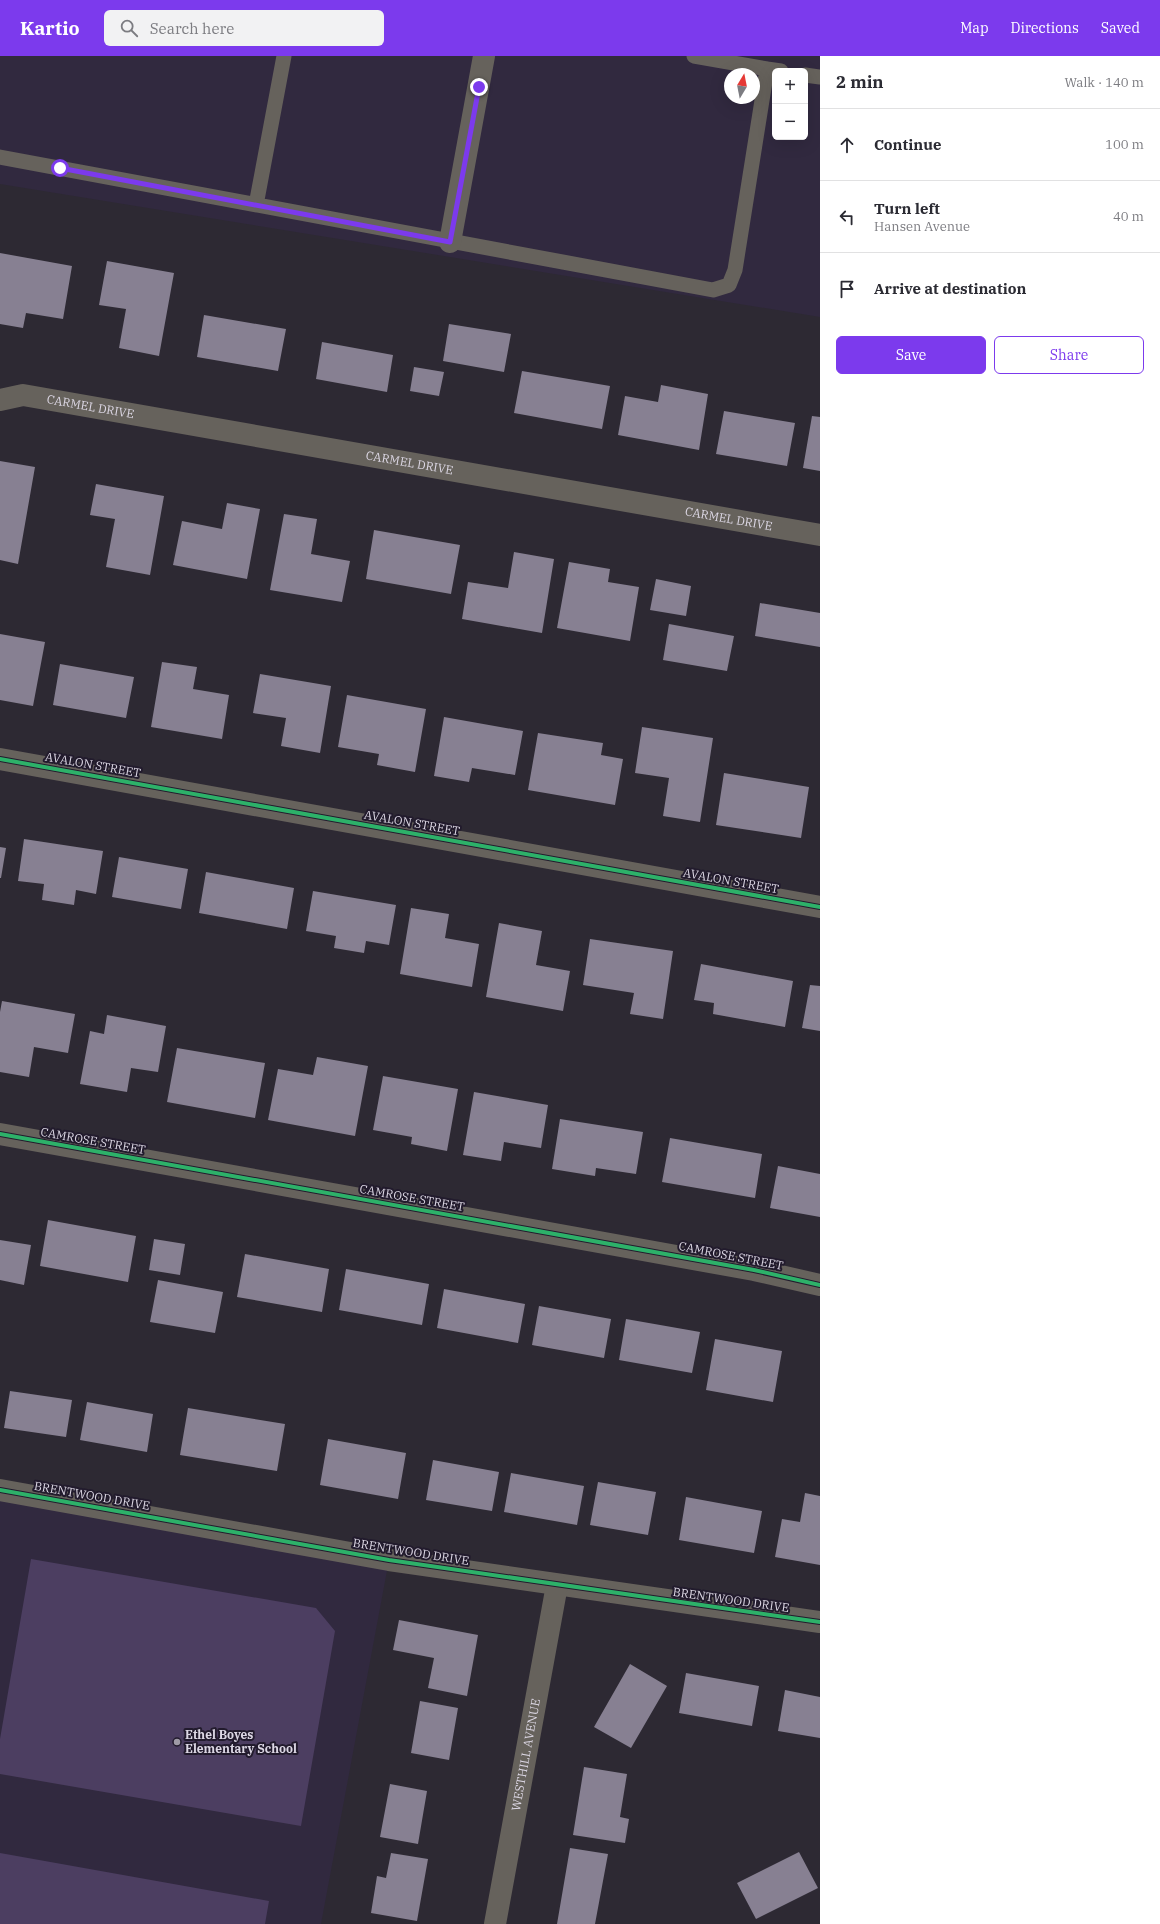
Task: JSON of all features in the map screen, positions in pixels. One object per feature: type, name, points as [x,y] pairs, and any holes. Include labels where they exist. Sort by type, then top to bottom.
[{"type":"street","points":[[450,242],[484,56]]},
{"type":"street","name":"CARMEL DRIVE","points":[[0,400],[23,395],[820,535]]},
{"type":"street","name":"AVALON STREET","points":[[0,759],[820,907]]},
{"type":"street","name":"CAMROSE STREET","points":[[0,1134],[754,1270],[820,1285]]},
{"type":"street","name":"BRENTWOOD DRIVE","points":[[0,1490],[382,1559],[820,1622]]},
{"type":"street","name":"WESTHILL AVENUE","points":[[495,1924],[557,1585]]},
{"type":"lane","points":[[256,205],[284,56]]},
{"type":"lane","points":[[694,56],[772,70]]},
{"type":"lane","points":[[808,75],[820,77]]},
{"type":"lane","points":[[0,157],[714,290],[729,285],[736,270],[772,81]]},
{"type":"shaded area","points":[[0,56],[820,56],[820,317],[0,184]]},
{"type":"shaded area","name":"Ethel Boyes Elementary School","points":[[0,1490],[389,1560],[321,1924],[0,1924]]},
{"type":"shaded area","points":[[31,1559],[316,1608],[335,1631],[301,1826],[0,1774],[0,1739]]},
{"type":"shaded area","points":[[0,1853],[269,1901],[265,1924],[0,1924]]},
{"type":"building","points":[[0,253],[72,266],[63,319],[26,313],[23,328],[0,324]]},
{"type":"building","points":[[107,261],[174,273],[159,356],[119,348],[126,309],[99,305]]},
{"type":"building","points":[[204,315],[286,329],[278,371],[197,357]]},
{"type":"building","points":[[449,324],[511,334],[504,372],[443,361]]},
{"type":"building","points":[[322,342],[393,355],[387,392],[316,379]]},
{"type":"building","points":[[414,367],[444,372],[439,396],[410,391]]},
{"type":"building","points":[[522,371],[610,386],[602,429],[514,413]]},
{"type":"building","points":[[661,385],[708,394],[699,450],[618,435],[625,396],[658,402]]},
{"type":"building","points":[[724,411],[795,423],[787,466],[716,454]]},
{"type":"building","points":[[812,416],[820,417],[820,471],[803,468]]},
{"type":"building","points":[[0,461],[35,467],[18,564],[0,560]]},
{"type":"building","points":[[96,484],[164,496],[150,575],[106,567],[115,519],[90,515]]},
{"type":"building","points":[[227,503],[260,509],[247,579],[173,565],[182,521],[222,529]]},
{"type":"building","points":[[284,514],[317,519],[311,554],[350,561],[342,602],[270,590]]},
{"type":"building","points":[[374,530],[460,545],[451,594],[366,579]]},
{"type":"building","points":[[514,552],[554,559],[542,633],[462,619],[468,582],[508,588]]},
{"type":"building","points":[[569,562],[610,569],[608,582],[639,587],[630,641],[557,628]]},
{"type":"building","points":[[656,579],[691,586],[686,616],[650,610]]},
{"type":"building","points":[[760,603],[820,613],[820,647],[755,636]]},
{"type":"building","points":[[669,624],[734,636],[727,671],[663,660]]},
{"type":"building","points":[[0,634],[45,642],[33,706],[0,700]]},
{"type":"building","points":[[162,662],[197,667],[193,689],[229,695],[222,739],[151,727]]},
{"type":"building","points":[[60,664],[134,677],[126,718],[53,705]]},
{"type":"building","points":[[260,674],[331,686],[320,753],[281,746],[286,718],[253,713]]},
{"type":"building","points":[[347,695],[426,709],[415,772],[377,765],[379,754],[338,747]]},
{"type":"building","points":[[444,717],[523,731],[515,775],[472,768],[469,782],[434,776]]},
{"type":"building","points":[[642,727],[713,738],[700,822],[663,816],[669,778],[635,773]]},
{"type":"building","points":[[538,733],[603,743],[601,755],[623,759],[615,805],[528,790]]},
{"type":"building","points":[[724,773],[809,787],[801,838],[716,825]]},
{"type":"building","points":[[24,839],[103,851],[96,894],[76,890],[74,905],[42,900],[44,884],[18,881]]},
{"type":"building","points":[[0,847],[6,848],[1,878],[0,878]]},
{"type":"building","points":[[119,857],[188,869],[181,909],[112,897]]},
{"type":"building","points":[[206,872],[294,888],[287,929],[199,913]]},
{"type":"building","points":[[313,891],[396,905],[389,945],[366,941],[364,953],[334,948],[336,936],[306,931]]},
{"type":"building","points":[[411,908],[449,914],[445,938],[479,944],[472,987],[400,974]]},
{"type":"building","points":[[499,923],[542,931],[536,965],[570,971],[563,1011],[486,997]]},
{"type":"building","points":[[590,939],[673,951],[663,1019],[630,1014],[634,993],[583,985]]},
{"type":"building","points":[[701,964],[793,981],[785,1027],[713,1014],[714,1003],[694,1000]]},
{"type":"building","points":[[810,985],[820,986],[820,1031],[802,1028]]},
{"type":"building","points":[[2,1001],[75,1014],[68,1053],[34,1047],[29,1077],[0,1072],[0,1012]]},
{"type":"building","points":[[107,1015],[166,1026],[158,1072],[131,1068],[127,1092],[80,1084],[90,1031],[104,1034]]},
{"type":"building","points":[[177,1048],[265,1063],[255,1118],[167,1102]]},
{"type":"building","points":[[317,1057],[368,1066],[355,1136],[268,1120],[278,1069],[313,1075]]},
{"type":"building","points":[[383,1076],[458,1089],[447,1151],[411,1144],[412,1137],[373,1130]]},
{"type":"building","points":[[474,1092],[548,1105],[541,1148],[504,1142],[501,1161],[463,1155]]},
{"type":"building","points":[[560,1119],[643,1132],[636,1174],[596,1168],[595,1176],[552,1169]]},
{"type":"building","points":[[670,1138],[762,1154],[755,1198],[662,1182]]},
{"type":"building","points":[[778,1166],[820,1174],[820,1217],[770,1208]]},
{"type":"building","points":[[48,1220],[136,1236],[128,1282],[40,1266]]},
{"type":"building","points":[[154,1239],[185,1244],[180,1275],[149,1270]]},
{"type":"building","points":[[0,1240],[31,1245],[24,1285],[0,1280]]},
{"type":"building","points":[[245,1254],[329,1269],[322,1312],[237,1297]]},
{"type":"building","points":[[346,1269],[429,1284],[422,1325],[339,1310]]},
{"type":"building","points":[[158,1280],[223,1292],[215,1333],[150,1322]]},
{"type":"building","points":[[444,1289],[525,1304],[518,1343],[437,1328]]},
{"type":"building","points":[[539,1306],[611,1319],[604,1358],[532,1345]]},
{"type":"building","points":[[626,1319],[700,1332],[692,1373],[619,1360]]},
{"type":"building","points":[[715,1339],[782,1351],[773,1402],[706,1390]]},
{"type":"building","points":[[10,1391],[72,1400],[66,1437],[4,1428]]},
{"type":"building","points":[[87,1402],[153,1414],[147,1452],[80,1440]]},
{"type":"building","points":[[188,1408],[285,1424],[277,1471],[180,1455]]},
{"type":"building","points":[[328,1439],[406,1453],[398,1499],[320,1485]]},
{"type":"building","points":[[433,1460],[499,1472],[492,1511],[426,1500]]},
{"type":"building","points":[[511,1473],[584,1486],[577,1525],[504,1512]]},
{"type":"building","points":[[598,1482],[656,1492],[648,1535],[590,1525]]},
{"type":"building","points":[[805,1493],[820,1496],[820,1565],[775,1557],[782,1519],[800,1522]]},
{"type":"building","points":[[686,1497],[762,1511],[754,1553],[679,1540]]},
{"type":"building","points":[[399,1620],[478,1635],[467,1696],[428,1688],[434,1658],[393,1650]]},
{"type":"building","points":[[630,1664],[667,1686],[631,1748],[594,1727]]},
{"type":"building","points":[[686,1673],[759,1686],[752,1726],[679,1713]]},
{"type":"building","points":[[785,1690],[820,1697],[820,1738],[778,1731]]},
{"type":"building","points":[[420,1701],[458,1708],[449,1760],[411,1753]]},
{"type":"building","points":[[584,1767],[627,1774],[620,1817],[629,1819],[625,1843],[573,1835]]},
{"type":"building","points":[[390,1784],[427,1791],[418,1844],[380,1837]]},
{"type":"building","points":[[570,1848],[608,1854],[595,1924],[557,1924]]},
{"type":"building","points":[[799,1852],[818,1888],[756,1919],[737,1883]]},
{"type":"building","points":[[391,1853],[428,1859],[417,1921],[371,1913],[377,1876],[386,1878]]},
{"type":"cycle path","points":[[0,759],[820,907]]},
{"type":"cycle path","points":[[0,1134],[754,1270],[820,1285]]},
{"type":"cycle path","points":[[0,1490],[389,1560],[820,1622]]},
{"type":"place","name":"Ethel Boyes Elementary School","points":[[177,1742]]},
{"type":"route","points":[[60,168],[450,242],[479,87]]}]
